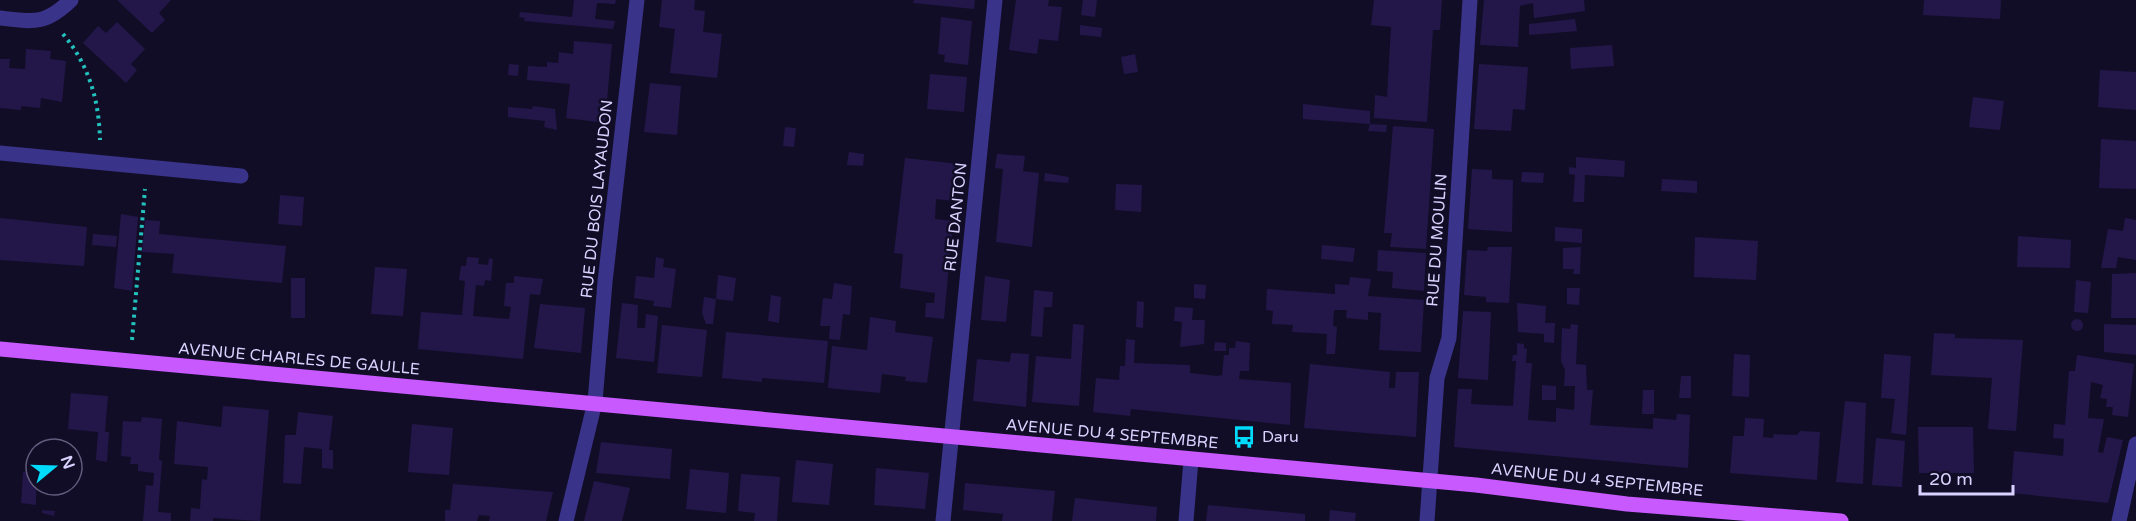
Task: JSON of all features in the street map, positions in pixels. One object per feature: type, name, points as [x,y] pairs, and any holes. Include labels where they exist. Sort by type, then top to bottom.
[{"type":"main road","name":"AVENUE CHARLES DE GAULLE","points":[[0,349],[596,402]]},
{"type":"main road","name":"AVENUE DU 4 SEPTEMBRE","points":[[596,402],[1431,481],[1627,504],[1841,521]]},
{"type":"street","points":[[0,18],[35,22],[46,20],[71,0]]},
{"type":"street","name":"RUE DU BOIS LAYAUDON","points":[[566,521],[596,402],[605,282],[637,0]]},
{"type":"street","name":"RUE DANTON","points":[[943,521],[995,0]]},
{"type":"street","name":"RUE DU MOULIN","points":[[1427,521],[1437,378],[1449,338],[1470,0]]},
{"type":"street","points":[[0,153],[241,176]]},
{"type":"street","points":[[2119,521],[2136,444]]},
{"type":"street","points":[[1186,521],[1191,460]]},
{"type":"path","points":[[46,20],[78,52],[87,68],[99,115],[101,163]]},
{"type":"path","points":[[129,361],[146,167]]},
{"type":"building","points":[[117,0],[171,0],[159,13],[165,20],[152,33]]},
{"type":"building","points":[[574,0],[616,0],[615,4],[597,3],[595,19],[615,21],[613,29],[524,21],[525,18],[519,17],[520,12],[572,17]]},
{"type":"building","points":[[662,0],[695,0],[694,10],[705,11],[703,32],[722,34],[717,78],[670,73],[675,29],[659,27]]},
{"type":"building","points":[[914,0],[975,0],[974,9],[913,3]]},
{"type":"building","points":[[1016,0],[1049,0],[1048,6],[1062,7],[1058,41],[1039,39],[1037,54],[1009,50]]},
{"type":"building","points":[[1083,0],[1097,0],[1095,17],[1081,15]]},
{"type":"building","points":[[1374,0],[1442,0],[1440,30],[1433,30],[1427,122],[1374,118],[1375,95],[1387,97],[1391,27],[1371,25]]},
{"type":"building","points":[[1484,0],[1584,0],[1585,11],[1534,18],[1533,3],[1520,6],[1518,47],[1480,45]]},
{"type":"building","points":[[1924,0],[2001,0],[2000,19],[1923,15]]},
{"type":"building","points":[[941,17],[972,21],[968,65],[944,62],[945,55],[938,54]]},
{"type":"building","points":[[1575,19],[1577,31],[1529,35],[1529,24]]},
{"type":"building","points":[[117,22],[145,49],[131,64],[137,70],[126,83],[83,43],[98,26],[106,33]]},
{"type":"building","points":[[1080,25],[1102,28],[1101,37],[1080,35]]},
{"type":"building","points":[[574,41],[612,44],[605,123],[566,118],[570,84],[527,80],[528,66],[547,67],[547,62],[558,63],[559,52],[573,54]]},
{"type":"building","points":[[1612,45],[1614,66],[1571,69],[1570,48]]},
{"type":"building","points":[[26,49],[51,51],[50,59],[66,61],[62,102],[41,98],[40,108],[21,106],[21,110],[0,108],[0,59],[10,59],[9,68],[25,69]]},
{"type":"building","points":[[1135,54],[1138,72],[1124,74],[1121,57]]},
{"type":"building","points":[[509,64],[519,65],[518,76],[508,75]]},
{"type":"building","points":[[1479,64],[1528,67],[1525,110],[1513,109],[1511,131],[1474,129]]},
{"type":"building","points":[[2100,70],[2136,72],[2136,110],[2098,107]]},
{"type":"building","points":[[930,74],[967,77],[964,112],[927,109]]},
{"type":"building","points":[[650,83],[681,86],[677,135],[644,132]]},
{"type":"building","points":[[1973,97],[2004,101],[2000,130],[1969,127]]},
{"type":"building","points":[[1303,104],[1370,111],[1370,124],[1303,119]]},
{"type":"building","points":[[533,106],[555,109],[557,130],[544,127],[545,121],[508,117],[508,107],[532,109]]},
{"type":"building","points":[[1370,124],[1387,125],[1386,132],[1368,131]]},
{"type":"building","points":[[1393,126],[1434,129],[1426,249],[1390,247],[1392,233],[1384,233]]},
{"type":"building","points":[[785,127],[796,128],[794,147],[783,146]]},
{"type":"building","points":[[2101,139],[2136,141],[2136,189],[2099,188]]},
{"type":"building","points":[[849,152],[864,154],[863,166],[847,165]]},
{"type":"building","points":[[997,154],[1025,156],[1023,171],[1039,173],[1032,247],[996,242],[1003,169],[995,168]]},
{"type":"building","points":[[1576,157],[1625,161],[1624,177],[1585,175],[1584,202],[1573,202],[1575,175],[1569,174],[1569,167],[1576,168]]},
{"type":"building","points":[[905,158],[959,164],[955,201],[936,199],[935,219],[953,221],[944,319],[925,317],[926,303],[934,303],[935,293],[900,288],[903,254],[894,253]]},
{"type":"building","points":[[1472,169],[1492,170],[1492,179],[1513,180],[1512,232],[1468,229]]},
{"type":"building","points":[[1522,172],[1544,173],[1543,183],[1521,182]]},
{"type":"building","points":[[1045,173],[1069,177],[1068,183],[1044,181]]},
{"type":"building","points":[[1662,179],[1697,181],[1697,193],[1661,191]]},
{"type":"building","points":[[1116,184],[1142,185],[1141,212],[1115,210]]},
{"type":"building","points":[[280,195],[304,197],[302,226],[278,224]]},
{"type":"building","points":[[121,214],[138,217],[132,291],[114,288]]},
{"type":"building","points":[[0,218],[87,227],[84,266],[0,260]]},
{"type":"building","points":[[2125,218],[2136,220],[2136,260],[2118,257],[2116,268],[2101,268],[2108,229],[2123,231]]},
{"type":"building","points":[[145,220],[160,221],[159,234],[286,246],[282,283],[172,273],[174,254],[142,252]]},
{"type":"building","points":[[1555,227],[1582,229],[1582,243],[1555,241]]},
{"type":"building","points":[[93,234],[117,236],[116,247],[92,245]]},
{"type":"building","points":[[2018,236],[2071,240],[2070,268],[2017,267]]},
{"type":"building","points":[[1695,237],[1758,241],[1756,280],[1694,277]]},
{"type":"building","points":[[1322,245],[1355,248],[1353,262],[1321,259]]},
{"type":"building","points":[[1488,247],[1512,247],[1509,303],[1486,302],[1486,297],[1464,295],[1467,250],[1487,251]]},
{"type":"building","points":[[1581,247],[1580,274],[1573,274],[1574,269],[1563,269],[1563,248]]},
{"type":"building","points":[[1378,250],[1426,253],[1424,291],[1392,288],[1393,272],[1377,271]]},
{"type":"building","points":[[467,257],[479,258],[478,264],[488,265],[489,258],[493,259],[491,281],[485,280],[484,286],[476,285],[473,316],[509,319],[511,307],[504,306],[506,283],[514,283],[514,276],[543,279],[540,295],[530,294],[523,359],[418,349],[421,312],[462,315],[465,281],[459,280],[461,266],[466,266]]},
{"type":"building","points":[[656,257],[664,259],[663,267],[676,269],[671,308],[653,306],[654,301],[634,298],[636,276],[654,278]]},
{"type":"building","points":[[375,267],[407,269],[403,316],[371,314]]},
{"type":"building","points":[[2136,273],[2136,318],[2111,318],[2112,274]]},
{"type":"building","points":[[718,275],[736,278],[733,301],[716,299]]},
{"type":"building","points":[[985,276],[1010,280],[1006,322],[981,320]]},
{"type":"building","points":[[1350,277],[1371,279],[1368,296],[1424,300],[1421,352],[1379,350],[1381,313],[1368,312],[1368,320],[1346,318],[1347,310],[1334,310],[1333,326],[1337,327],[1335,354],[1326,354],[1327,334],[1292,332],[1293,325],[1272,324],[1273,311],[1266,310],[1267,289],[1335,294],[1335,284],[1349,285]]},
{"type":"building","points":[[291,278],[305,278],[305,318],[291,318]]},
{"type":"building","points":[[2076,280],[2091,282],[2088,313],[2074,312]]},
{"type":"building","points":[[834,283],[852,286],[850,315],[843,314],[840,340],[829,339],[830,326],[820,326],[823,298],[832,299]]},
{"type":"building","points":[[1194,284],[1206,285],[1205,299],[1194,298]]},
{"type":"building","points":[[1567,288],[1580,288],[1579,305],[1567,304]]},
{"type":"building","points":[[1034,290],[1053,292],[1052,307],[1044,307],[1042,337],[1031,336]]},
{"type":"building","points":[[771,295],[781,297],[779,323],[768,321]]},
{"type":"building","points":[[704,297],[716,299],[713,324],[706,324],[702,313]]},
{"type":"building","points":[[1137,301],[1144,302],[1143,328],[1136,327]]},
{"type":"building","points":[[622,303],[638,305],[637,328],[645,328],[646,314],[658,316],[654,362],[616,358]]},
{"type":"building","points":[[1517,303],[1546,306],[1545,323],[1555,323],[1554,343],[1544,342],[1544,334],[1518,332]]},
{"type":"building","points":[[540,304],[585,308],[581,353],[534,348]]},
{"type":"building","points":[[1175,307],[1193,308],[1192,320],[1205,320],[1204,344],[1180,347],[1182,322],[1174,321]]},
{"type":"building","points":[[1463,311],[1491,312],[1488,380],[1458,378]]},
{"type":"building","points":[[870,317],[896,321],[895,332],[933,337],[927,383],[905,381],[906,377],[882,374],[880,393],[828,388],[832,346],[867,350]]},
{"type":"building","points":[[2077,319],[2083,325],[2077,331],[2071,325]]},
{"type":"building","points":[[1073,324],[1084,325],[1079,406],[1032,402],[1036,356],[1071,359]]},
{"type":"building","points":[[1571,324],[1578,325],[1576,364],[1586,365],[1587,390],[1593,390],[1590,425],[1653,429],[1653,418],[1676,420],[1677,414],[1690,415],[1688,468],[1454,447],[1458,389],[1472,389],[1471,404],[1513,406],[1516,361],[1512,361],[1513,355],[1517,355],[1517,343],[1524,344],[1524,348],[1527,349],[1526,363],[1532,363],[1528,420],[1556,422],[1556,408],[1574,410],[1575,386],[1564,386],[1565,369],[1561,362],[1562,328],[1570,329]]},
{"type":"building","points":[[2104,324],[2136,325],[2136,355],[2104,352]]},
{"type":"building","points":[[662,325],[707,330],[702,377],[657,373]]},
{"type":"building","points":[[726,332],[828,341],[824,383],[762,378],[762,382],[722,378]]},
{"type":"building","points":[[1934,333],[1955,334],[1955,338],[2023,340],[2016,431],[1988,429],[1992,378],[1931,375]]},
{"type":"building","points":[[1126,339],[1135,340],[1134,363],[1190,365],[1190,373],[1217,376],[1222,375],[1224,355],[1229,355],[1229,348],[1235,348],[1236,341],[1250,343],[1249,371],[1240,371],[1239,379],[1291,383],[1290,425],[1131,409],[1130,416],[1093,412],[1096,378],[1119,380],[1120,366],[1125,366]]},
{"type":"building","points":[[1215,342],[1226,343],[1226,351],[1214,351]]},
{"type":"building","points":[[1011,353],[1029,354],[1026,407],[973,401],[977,359],[1010,362]]},
{"type":"building","points":[[1734,354],[1750,355],[1749,397],[1732,396]]},
{"type":"building","points":[[1884,354],[1911,356],[1906,435],[1891,433],[1895,399],[1881,398]]},
{"type":"building","points":[[2077,355],[2134,364],[2128,417],[2112,415],[2113,407],[2106,407],[2107,399],[2100,398],[2103,385],[2091,382],[2088,418],[2104,419],[2098,452],[2103,453],[2107,437],[2123,440],[2108,503],[2011,493],[2014,451],[2063,456],[2064,439],[2053,438],[2054,424],[2065,425],[2069,371],[2075,371]]},
{"type":"building","points":[[1310,364],[1390,372],[1389,388],[1395,388],[1396,372],[1419,372],[1416,437],[1304,428]]},
{"type":"building","points":[[1681,376],[1691,376],[1691,398],[1679,398]]},
{"type":"building","points":[[1542,385],[1556,386],[1556,400],[1542,400]]},
{"type":"building","points":[[1643,390],[1654,390],[1654,414],[1642,414]]},
{"type":"building","points":[[71,393],[108,396],[105,432],[109,432],[107,462],[96,460],[98,432],[68,429]]},
{"type":"building","points":[[1845,401],[1866,403],[1863,484],[1836,482]]},
{"type":"building","points":[[223,406],[269,410],[260,521],[213,518],[213,521],[190,521],[191,508],[200,509],[202,479],[207,480],[208,467],[174,464],[177,421],[221,427]]},
{"type":"building","points":[[298,412],[333,416],[329,450],[333,450],[333,469],[322,468],[322,449],[304,447],[301,484],[283,483],[285,435],[296,435]]},
{"type":"building","points":[[142,417],[162,419],[159,460],[162,461],[158,512],[171,513],[171,521],[143,521],[146,485],[153,486],[154,473],[138,471],[138,464],[130,464],[131,457],[121,456],[123,421],[141,422]]},
{"type":"building","points":[[1745,418],[1764,419],[1763,437],[1773,438],[1774,434],[1797,435],[1800,431],[1820,432],[1817,480],[1730,473],[1733,436],[1744,436]]},
{"type":"building","points":[[412,424],[453,428],[449,475],[408,472]]},
{"type":"building","points":[[1918,427],[1973,427],[1974,473],[1919,473]]},
{"type":"building","points":[[1876,438],[1905,441],[1902,487],[1872,485]]},
{"type":"building","points":[[601,442],[672,449],[670,479],[596,473]]},
{"type":"building","points":[[796,460],[833,464],[829,505],[792,502]]},
{"type":"building","points":[[876,468],[929,473],[925,509],[874,505]]},
{"type":"building","points":[[690,469],[729,473],[726,513],[686,509]]},
{"type":"building","points":[[24,472],[24,497],[36,497],[36,505],[21,503]]},
{"type":"building","points":[[741,474],[780,477],[777,521],[754,521],[755,513],[738,511]]},
{"type":"building","points":[[594,481],[630,488],[622,521],[584,521]]},
{"type":"building","points":[[965,483],[1055,491],[1052,521],[1002,521],[1003,514],[963,510]]},
{"type":"building","points":[[453,484],[553,492],[546,521],[489,521],[490,516],[479,515],[477,521],[445,521],[445,510],[450,510]]},
{"type":"building","points":[[1075,498],[1157,507],[1156,521],[1072,521]]},
{"type":"building","points":[[1208,505],[1305,514],[1305,521],[1206,521]]},
{"type":"building","points":[[42,510],[55,511],[54,516],[42,513]]},
{"type":"building","points":[[1330,510],[1356,513],[1355,521],[1329,521]]},
{"type":"place","name":"Daru","points":[[1244,437]]}]
